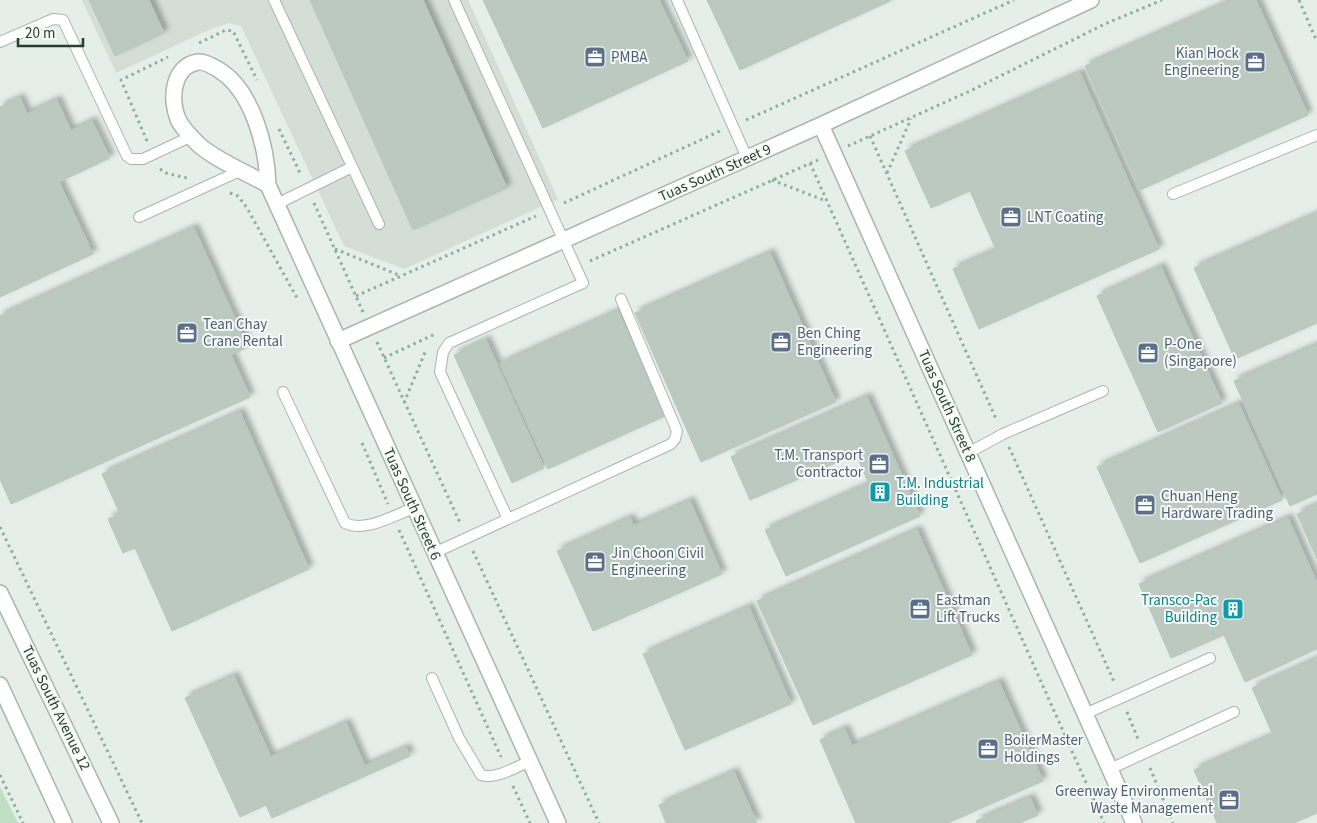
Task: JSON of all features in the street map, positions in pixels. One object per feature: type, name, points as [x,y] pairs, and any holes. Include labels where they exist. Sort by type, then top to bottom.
[{"type":"street","name":"Tuas South Street 9","points":[[338,340],[821,125],[1091,0]]},
{"type":"street","name":"Tuas South Street 6","points":[[268,185],[199,145],[178,119],[173,94],[176,80],[184,69],[198,62],[211,65],[238,86],[261,137],[267,160],[268,185],[558,823]]},
{"type":"street","name":"Tuas South Street 8","points":[[821,125],[1134,823]]},
{"type":"street","name":"Tuas South Avenue 12","points":[[0,593],[111,823]]},
{"type":"street","points":[[0,685],[64,823]]},
{"type":"lane","points":[[274,0],[379,224]]},
{"type":"lane","points":[[454,0],[583,283],[449,343],[443,352],[440,372],[508,520]]},
{"type":"lane","points":[[677,0],[747,158]]},
{"type":"lane","points":[[0,42],[53,19],[63,20],[127,156],[136,161],[192,136]]},
{"type":"lane","points":[[1173,194],[1317,135]]},
{"type":"lane","points":[[277,204],[352,166]]},
{"type":"lane","points":[[139,217],[242,170]]},
{"type":"lane","points":[[434,553],[671,444],[675,439],[677,431],[621,299]]},
{"type":"lane","points":[[968,453],[1003,434],[1103,391]]},
{"type":"lane","points":[[283,392],[345,523],[354,528],[414,508]]},
{"type":"lane","points":[[1085,714],[1210,658]]},
{"type":"lane","points":[[432,678],[459,738],[481,775],[487,778],[530,761]]},
{"type":"lane","points":[[1110,769],[1234,712]]},
{"type":"path","points":[[356,296],[1014,0]]},
{"type":"path","points":[[576,268],[911,118],[1105,24],[1162,0]]},
{"type":"path","points":[[1299,0],[1317,42]]},
{"type":"path","points":[[195,44],[226,30],[233,32],[258,83]]},
{"type":"path","points":[[171,56],[121,80],[152,154],[160,169],[166,173],[212,184],[238,196],[286,274],[298,300]]},
{"type":"path","points":[[887,173],[911,118]]},
{"type":"path","points":[[279,127],[404,403],[599,823]]},
{"type":"path","points":[[870,136],[1121,698],[1173,823]]},
{"type":"path","points":[[810,163],[1104,823]]},
{"type":"path","points":[[772,180],[827,201]]},
{"type":"path","points":[[335,249],[401,276]]},
{"type":"path","points":[[384,358],[440,331]]},
{"type":"path","points":[[404,403],[432,335]]},
{"type":"path","points":[[360,437],[530,823]]},
{"type":"path","points":[[0,526],[142,823]]},
{"type":"path","points":[[0,775],[23,823]]},
{"type":"shaded area","points":[[82,0],[468,0],[558,199],[404,269],[344,246],[241,26],[229,23],[211,29],[116,73]]},
{"type":"green space","points":[[0,787],[18,823],[0,823]]},
{"type":"building","points":[[89,0],[149,0],[164,33],[115,56]]},
{"type":"building","points":[[310,0],[423,0],[507,188],[413,230]]},
{"type":"building","points":[[483,0],[659,0],[688,61],[543,128]]},
{"type":"building","points":[[707,0],[890,0],[890,1],[740,70]]},
{"type":"building","points":[[1233,0],[1256,0],[1308,115],[1140,190],[1085,66]]},
{"type":"building","points":[[1080,73],[1159,249],[979,329],[953,269],[996,250],[970,191],[931,208],[905,151]]},
{"type":"building","points":[[20,98],[27,114],[57,100],[71,131],[92,121],[110,158],[59,182],[93,254],[0,297],[0,107]]},
{"type":"building","points":[[1317,214],[1317,323],[1235,359],[1194,268]]},
{"type":"building","points":[[194,228],[248,347],[231,355],[250,397],[11,504],[0,479],[0,316]]},
{"type":"building","points":[[770,253],[836,402],[701,462],[635,313]]},
{"type":"building","points":[[1161,267],[1222,403],[1158,432],[1097,296]]},
{"type":"building","points":[[618,311],[665,416],[548,469],[500,364]]},
{"type":"building","points":[[486,340],[544,468],[512,483],[454,355]]},
{"type":"building","points":[[1317,345],[1317,494],[1290,506],[1234,381]]},
{"type":"building","name":"T.M. Industrial Building","points":[[867,397],[920,516],[786,576],[765,530],[869,484],[856,454],[750,500],[731,457]]},
{"type":"building","points":[[1239,404],[1282,500],[1140,563],[1097,467]]},
{"type":"building","points":[[240,412],[309,569],[172,631],[135,548],[123,553],[108,519],[120,514],[102,474]]},
{"type":"building","points":[[690,501],[722,574],[666,599],[633,526]]},
{"type":"building","points":[[1317,505],[1317,559],[1297,514]]},
{"type":"building","points":[[630,518],[666,599],[593,631],[557,551]]},
{"type":"building","name":"Transco-Pac Building","points":[[1288,518],[1317,583],[1317,649],[1245,682],[1224,635],[1171,658],[1139,584]]},
{"type":"building","points":[[917,530],[972,655],[813,725],[757,601]]},
{"type":"building","points":[[749,607],[791,704],[685,750],[643,654]]},
{"type":"building","points":[[1317,659],[1317,813],[1294,823],[1217,823],[1194,770],[1273,735],[1252,688]]},
{"type":"building","points":[[234,676],[271,757],[346,723],[365,766],[406,748],[410,756],[272,818],[266,805],[240,817],[185,698]]},
{"type":"building","points":[[999,682],[1043,781],[948,823],[856,823],[820,740],[845,729],[852,746]]},
{"type":"building","points":[[734,772],[757,823],[666,823],[659,805]]},
{"type":"building","points":[[1030,798],[1038,815],[1020,823],[977,823],[976,821]]},
{"type":"place","name":"PMBA","points":[[595,57]]},
{"type":"place","name":"Kian Hock Engineering","points":[[1255,62]]},
{"type":"place","name":"LNT Coating","points":[[1011,217]]},
{"type":"place","name":"Tean Chay Crane Rental","points":[[187,333]]},
{"type":"place","name":"Ben Ching Engineering","points":[[781,342]]},
{"type":"place","name":"P-One (Singapore)","points":[[1148,353]]},
{"type":"place","name":"T.M. Transport Contractor","points":[[879,464]]},
{"type":"place","name":"T.M. Industrial Building","points":[[880,492]]},
{"type":"place","name":"Chuan Heng Hardware Trading","points":[[1145,505]]},
{"type":"place","name":"Jin Choon Civil Engineering","points":[[595,562]]},
{"type":"place","name":"Eastman Lift Trucks","points":[[920,609]]},
{"type":"place","name":"Transco-Pac Building","points":[[1233,609]]},
{"type":"place","name":"BoilerMaster Holdings","points":[[988,749]]},
{"type":"place","name":"Greenway Environmental Waste Management","points":[[1229,800]]}]
